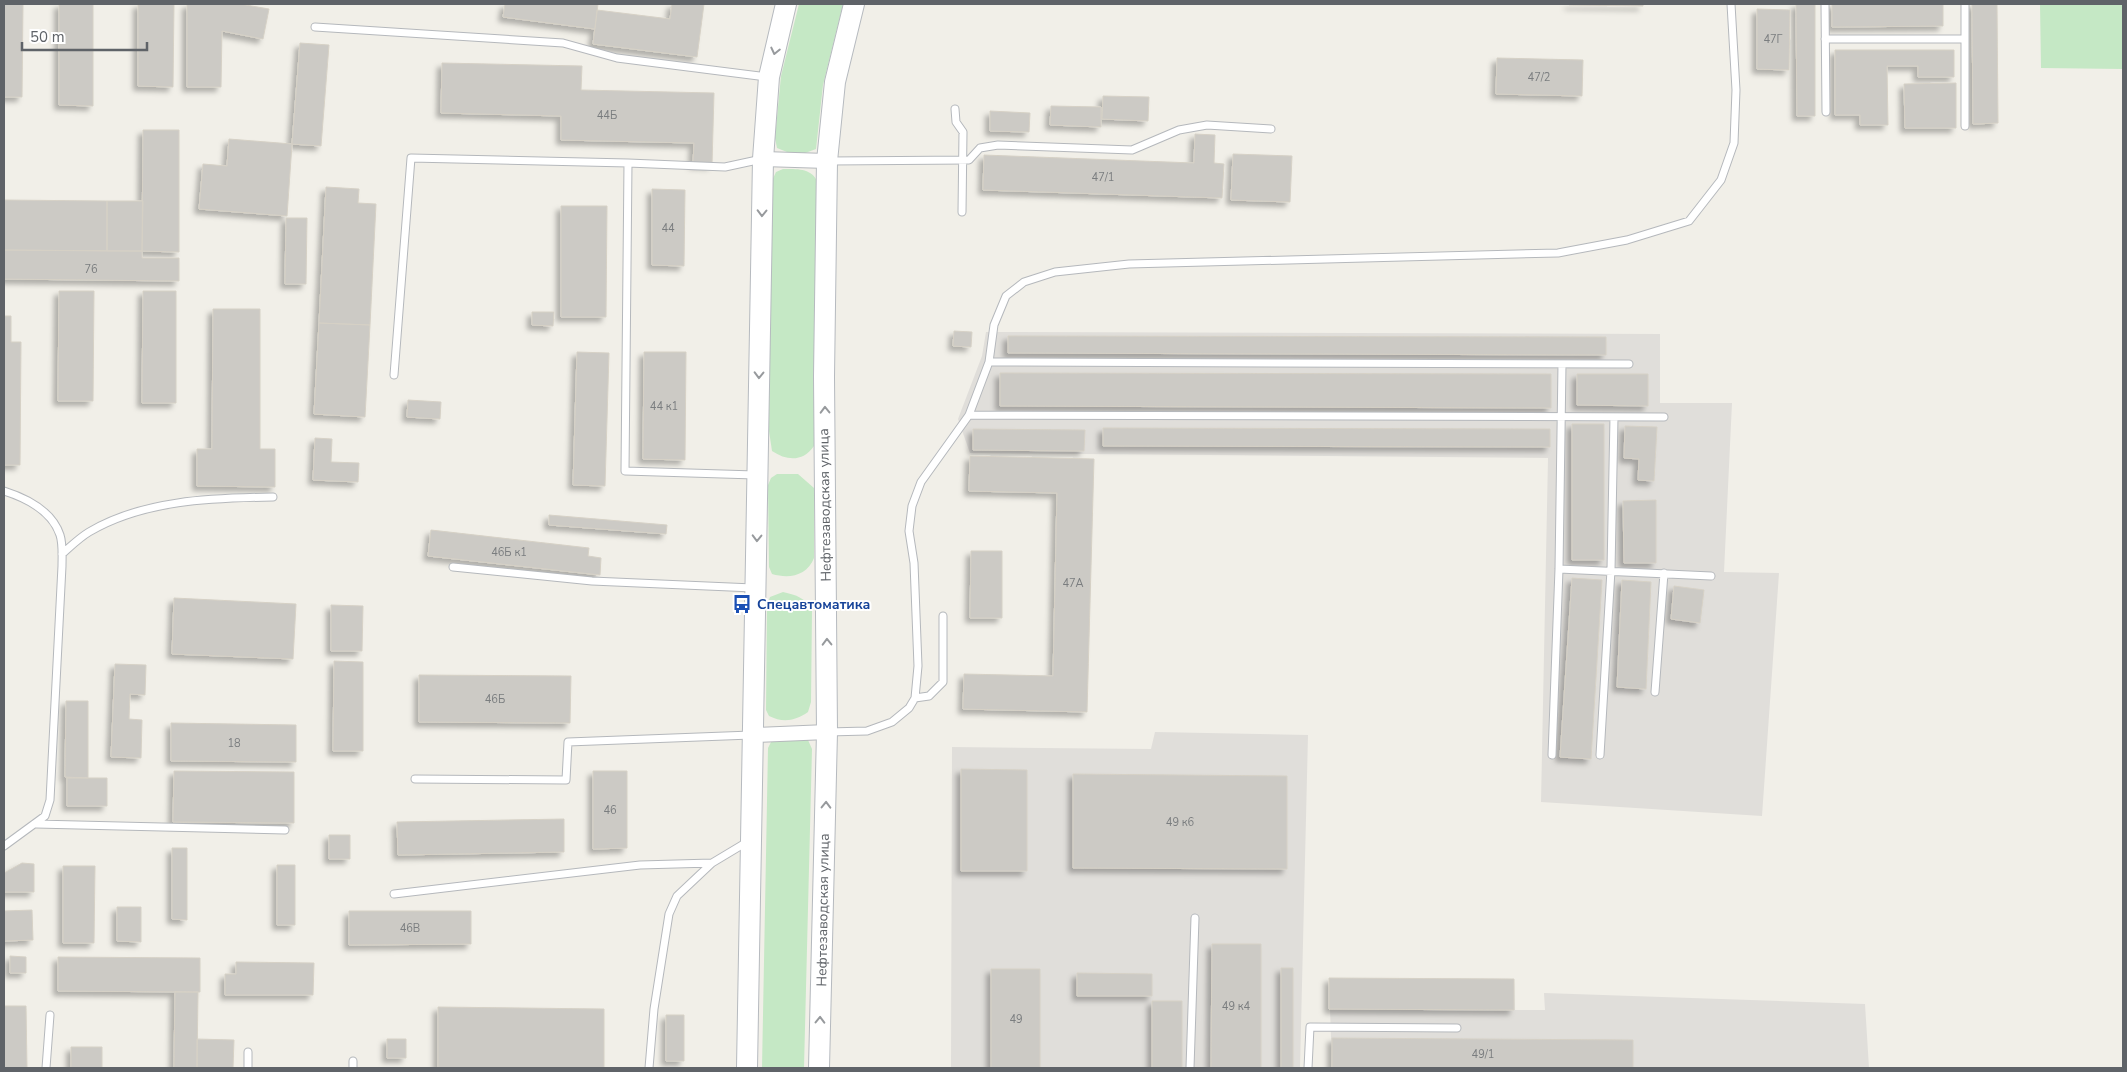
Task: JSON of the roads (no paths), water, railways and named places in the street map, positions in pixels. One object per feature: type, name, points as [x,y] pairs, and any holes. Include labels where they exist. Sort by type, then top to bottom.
[{"type":"main road","points":[[747,1068],[763,159],[769,77],[786,4]]},
{"type":"main road","name":"Нефтезаводская улица","points":[[819,1068],[828,732],[824,386],[828,161],[835,82],[854,4]]},
{"type":"street","points":[[763,159],[828,161]]},
{"type":"street","points":[[754,735],[828,732]]},
{"type":"lane","points":[[828,732],[867,731],[892,722],[908,708],[915,698],[918,666],[914,564],[909,531],[912,506],[921,482],[970,415],[988,362],[994,325],[1006,296],[1024,282],[1055,272],[1129,264],[1558,253],[1627,240],[1689,221],[1721,180],[1734,143],[1736,90],[1731,4]]},
{"type":"lane","points":[[1825,4],[1826,112]]},
{"type":"lane","points":[[1965,4],[1965,126]]},
{"type":"lane","points":[[315,27],[563,43],[617,58],[769,77]]},
{"type":"lane","points":[[1825,38],[1965,39]]},
{"type":"lane","points":[[955,109],[956,122],[963,132],[962,212]]},
{"type":"lane","points":[[828,161],[969,160],[980,148],[998,145],[1091,150],[1132,150],[1178,130],[1207,125],[1271,128]]},
{"type":"lane","points":[[394,375],[411,158],[628,163],[725,168],[763,159]]},
{"type":"lane","points":[[628,163],[625,471],[758,475]]},
{"type":"lane","points":[[988,362],[1629,364]]},
{"type":"lane","points":[[1552,755],[1559,569],[1562,364]]},
{"type":"lane","points":[[970,415],[1664,417]]},
{"type":"lane","points":[[1600,755],[1611,570],[1614,417]]},
{"type":"lane","points":[[4,491],[24,497],[44,511],[60,535],[62,554],[50,800],[45,816],[4,846]]},
{"type":"lane","points":[[62,554],[88,532],[125,516],[165,506],[218,498],[273,497]]},
{"type":"lane","points":[[453,567],[592,581],[756,588]]},
{"type":"lane","points":[[1559,569],[1711,576]]},
{"type":"lane","points":[[1654,692],[1664,573]]},
{"type":"lane","points":[[915,698],[929,696],[943,682],[943,616]]},
{"type":"lane","points":[[415,779],[566,780],[568,742],[754,735]]},
{"type":"lane","points":[[36,824],[286,830]]},
{"type":"lane","points":[[649,1068],[654,1009],[669,914],[677,896],[712,863],[751,840]]},
{"type":"lane","points":[[394,894],[640,865],[712,863]]},
{"type":"lane","points":[[1190,1068],[1195,918]]},
{"type":"lane","points":[[46,1068],[50,1015]]},
{"type":"lane","points":[[1308,1068],[1310,1027],[1458,1028]]},
{"type":"lane","points":[[248,1052],[248,1068]]},
{"type":"place","name":"Спецавтоматика","points":[[742,604]]}]
